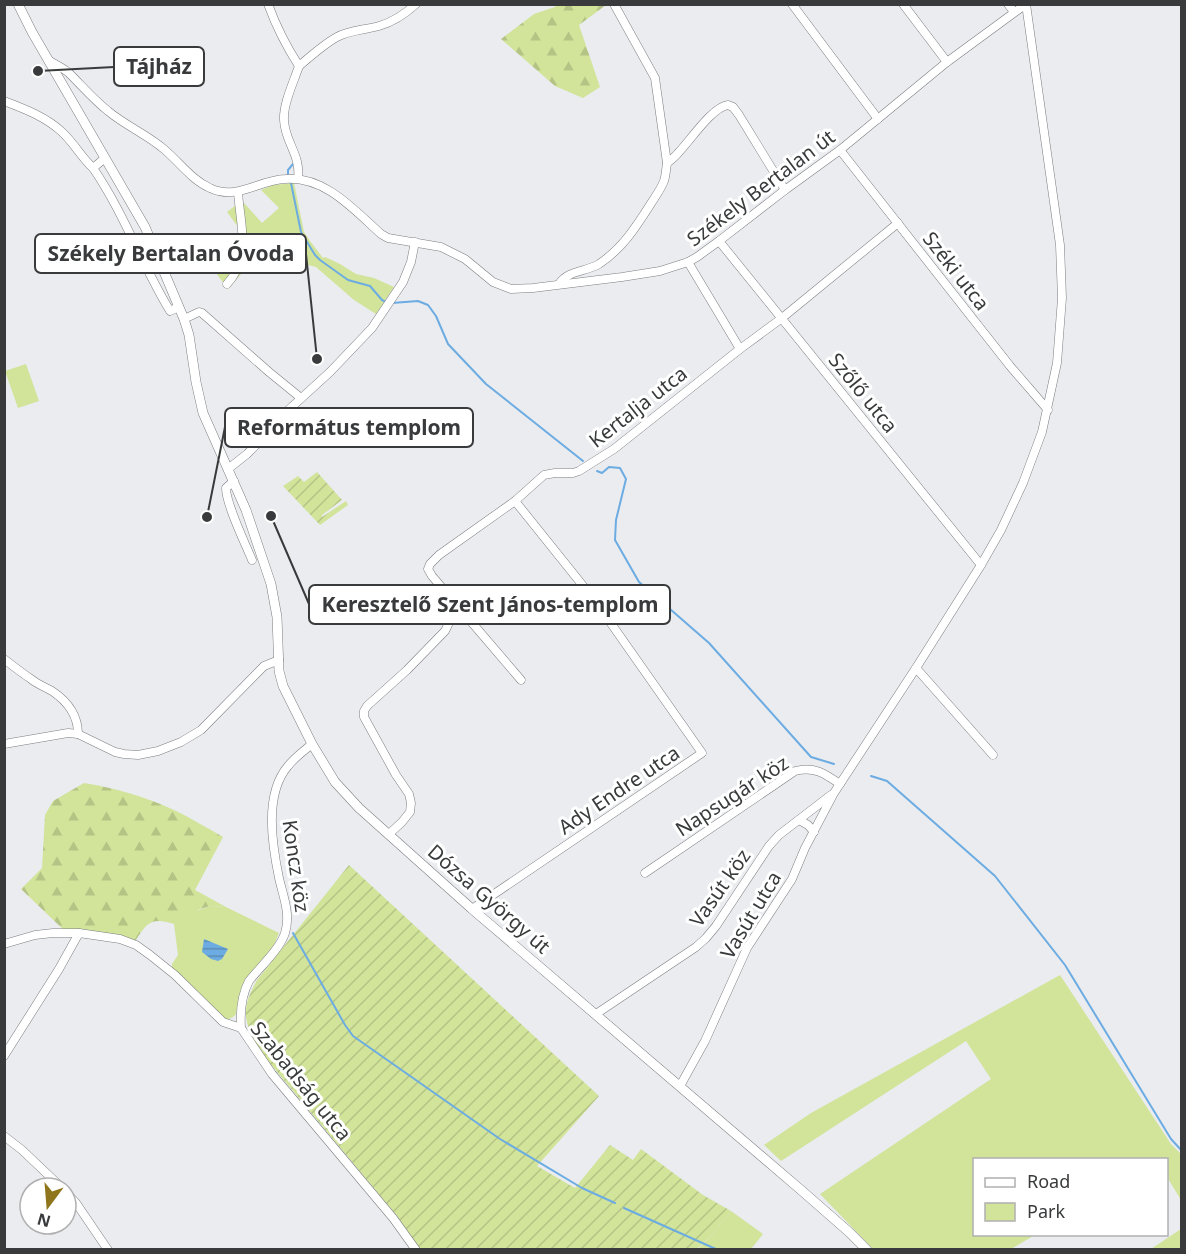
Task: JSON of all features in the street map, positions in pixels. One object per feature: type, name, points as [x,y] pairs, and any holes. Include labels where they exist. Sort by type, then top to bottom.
[{"type":"main road","name":"Dózsa György út","points":[[18,4],[145,227],[184,319],[203,412],[246,510],[271,584],[278,617],[279,671],[283,686],[312,744],[335,782],[359,808],[472,909],[816,1202],[867,1250]]},
{"type":"street","points":[[268,4],[299,66]]},
{"type":"street","points":[[298,179],[299,167],[284,120],[285,108],[299,66],[337,37],[396,19],[416,4]]},
{"type":"street","points":[[559,284],[566,275],[586,270],[600,263],[624,242],[662,186],[665,177],[667,163],[655,78],[614,4]]},
{"type":"street","points":[[792,4],[878,119]]},
{"type":"street","points":[[903,4],[947,62]]},
{"type":"street","points":[[1008,4],[1014,12]]},
{"type":"street","name":"Székely Bertalan út","points":[[48,60],[67,72],[110,113],[154,141],[207,187],[226,193],[238,192],[283,179],[298,179],[312,183],[342,198],[388,238],[441,247],[475,267],[493,282],[506,288],[519,289],[660,271],[697,257],[840,150],[947,62],[1026,4]]},
{"type":"street","points":[[834,793],[916,668],[1001,530],[1023,483],[1048,410],[1060,344],[1062,276],[1060,245],[1026,4]]},
{"type":"street","points":[[4,101],[29,111],[57,128],[93,168],[118,207],[131,239],[165,303],[170,311],[179,307]]},
{"type":"street","points":[[667,163],[720,107],[728,105],[733,107],[739,115],[785,190]]},
{"type":"street","name":"Széki utca","points":[[840,150],[1010,366],[1048,410]]},
{"type":"street","points":[[93,168],[105,159]]},
{"type":"street","points":[[227,284],[237,271],[243,242],[238,192]]},
{"type":"street","name":"Kertalja utca","points":[[521,680],[432,576],[428,569],[430,564],[439,555],[514,501],[543,476],[579,471],[605,455],[782,318],[898,223]]},
{"type":"street","name":"Szőlő utca","points":[[719,241],[981,565]]},
{"type":"street","points":[[228,469],[247,454],[284,414],[330,372],[372,328],[408,272],[415,242]]},
{"type":"street","points":[[688,262],[740,349]]},
{"type":"street","points":[[184,319],[200,312],[301,398]]},
{"type":"street","points":[[234,481],[228,486],[226,492],[252,560]]},
{"type":"street","name":"Ady Endre utca","points":[[472,909],[702,753],[596,602],[514,501]]},
{"type":"street","points":[[389,834],[410,812],[411,803],[409,794],[364,717],[364,711],[445,631],[457,606]]},
{"type":"street","points":[[4,659],[63,700],[76,720],[78,734]]},
{"type":"street","points":[[4,744],[68,733],[78,734],[124,754],[138,755],[158,751],[181,742],[201,730],[264,666],[279,660]]},
{"type":"street","points":[[916,668],[993,755]]},
{"type":"street","name":"Koncz köz","points":[[241,1028],[241,1005],[246,987],[279,945],[287,925],[286,905],[279,878],[272,830],[274,796],[277,785],[288,766],[312,744]]},
{"type":"street","name":"Napsugár köz","points":[[645,873],[795,771],[811,769],[827,775],[840,784]]},
{"type":"street","name":"Vasút köz","points":[[596,1014],[706,939],[769,846],[779,835],[834,793]]},
{"type":"street","name":"Vasút utca","points":[[680,1086],[705,1041],[747,948],[792,879],[834,793]]},
{"type":"street","points":[[799,820],[814,832]]},
{"type":"street","points":[[4,1056],[79,933]]},
{"type":"street","name":"Szabadság utca","points":[[4,944],[35,935],[79,933],[120,939],[136,945],[175,975],[223,1022],[241,1028],[268,1069],[393,1218],[416,1250]]},
{"type":"street","points":[[4,1136],[49,1176]]},
{"type":"street","points":[[78,1206],[108,1250]]},
{"type":"green space","points":[[556,5],[606,5],[579,25],[600,87],[583,98],[555,86],[501,39],[534,14]]},
{"type":"green space","points":[[294,183],[304,232],[323,258],[340,264],[356,274],[374,278],[394,287],[376,314],[354,300],[316,267],[297,262],[287,267],[262,254],[228,289],[210,265],[241,237],[241,231],[227,212],[236,205],[244,203],[262,223],[279,208],[261,190],[273,185]]},
{"type":"green space","points":[[26,364],[39,401],[18,408],[5,371]]},
{"type":"green space","points":[[317,472],[342,500],[322,517],[346,501],[348,505],[320,525],[283,486],[298,476],[304,482]]},
{"type":"green space","points":[[84,783],[119,790],[152,801],[180,813],[223,837],[195,890],[226,907],[210,906],[200,909],[174,924],[154,921],[142,931],[134,943],[68,934],[21,889],[42,868],[45,815],[53,801]]},
{"type":"green space","points":[[349,865],[599,1096],[537,1166],[575,1188],[610,1145],[633,1160],[641,1149],[703,1195],[731,1211],[710,1237],[697,1249],[419,1249],[397,1216],[258,1049],[247,1022],[246,1008],[257,980]]},
{"type":"green space","points":[[210,906],[226,907],[279,933],[274,945],[243,985],[236,1014],[228,1019],[222,1019],[172,968],[178,955],[174,924],[188,914]]},
{"type":"green space","points":[[1060,975],[1171,1144],[1181,1154],[1181,1200],[1168,1179],[1168,1158],[973,1158],[973,1236],[1033,1236],[1011,1249],[873,1249],[820,1194],[991,1079],[966,1041],[781,1161],[764,1145],[811,1113]]},
{"type":"green space","points":[[731,1211],[763,1234],[751,1249],[697,1250],[710,1237]]},
{"type":"green space","points":[[1181,1229],[1181,1249],[1151,1249]]},
{"type":"water","points":[[204,939],[228,949],[222,959],[218,961],[211,959],[202,952]]},
{"type":"waterway","points":[[288,175],[288,170],[293,164]]},
{"type":"waterway","points":[[291,183],[301,232],[315,255],[348,280],[370,286],[386,302]]},
{"type":"waterway","points":[[392,303],[418,301],[428,305],[436,316],[448,344],[486,384],[583,461]]},
{"type":"waterway","points":[[597,471],[602,473],[609,467],[620,468],[626,479],[616,520],[615,540],[639,582],[709,643],[811,757],[834,764]]},
{"type":"waterway","points":[[871,776],[887,781],[995,876],[1065,965],[1171,1139],[1182,1151]]},
{"type":"waterway","points":[[293,933],[353,1036],[500,1139],[582,1188],[615,1203]]},
{"type":"waterway","points":[[624,1208],[718,1250]]},
{"type":"place","name":"Tájház","points":[[38,71]]},
{"type":"place","name":"Székely Bertalan Óvoda","points":[[317,359]]},
{"type":"place","name":"Keresztelő Szent János-templom","points":[[271,516]]},
{"type":"place","name":"Református templom","points":[[207,517]]}]
